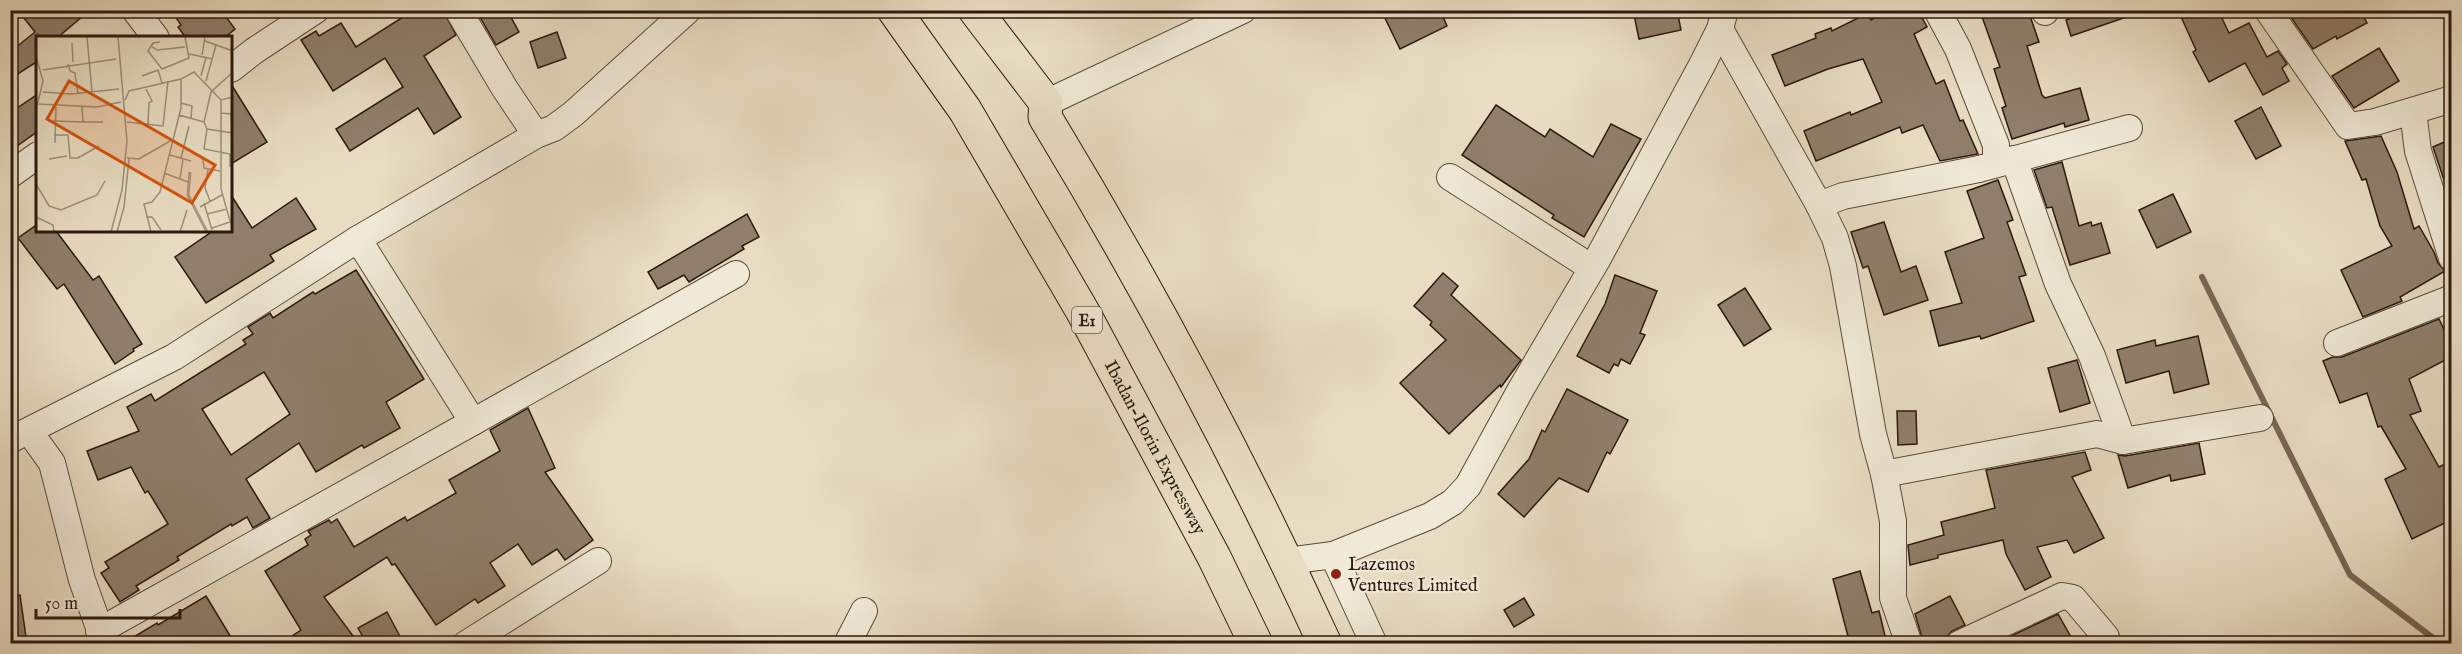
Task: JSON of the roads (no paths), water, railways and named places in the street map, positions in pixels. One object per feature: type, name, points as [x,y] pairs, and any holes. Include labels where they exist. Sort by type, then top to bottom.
[{"type":"highway","name":"Ibadan-Ilorin Expressway","points":[[894,10],[965,110],[1071,291],[1214,557],[1256,644]]},
{"type":"highway","points":[[975,10],[1046,104],[1045,117],[1096,200],[1173,338],[1287,561],[1325,644]]},
{"type":"street","points":[[135,10],[154,36]]},
{"type":"street","points":[[232,68],[316,10]]},
{"type":"street","points":[[458,10],[505,89],[536,135]]},
{"type":"street","points":[[688,10],[573,114],[554,128],[536,135],[358,239],[174,357],[20,436],[52,464],[82,580],[102,637],[473,422],[736,274]]},
{"type":"street","points":[[1046,104],[1243,10]]},
{"type":"street","points":[[1937,10],[1958,49],[1996,145],[2092,356],[2123,441]]},
{"type":"street","points":[[2270,12],[2348,126],[2375,123],[2451,99]]},
{"type":"street","points":[[1723,20],[1835,238],[1843,266],[1873,434],[1893,521],[1893,598],[1910,644]]},
{"type":"street","points":[[1287,561],[1333,555],[1430,516],[1453,502],[1468,486],[1521,389],[1592,268],[1723,20]]},
{"type":"street","points":[[2413,112],[2418,151],[2451,258]]},
{"type":"street","points":[[1819,205],[1843,196],[1907,185],[2129,128]]},
{"type":"street","points":[[10,175],[36,156]]},
{"type":"street","points":[[1450,177],[1592,268]]},
{"type":"street","points":[[358,239],[473,422]]},
{"type":"street","points":[[2337,343],[2451,298]]},
{"type":"street","points":[[1884,474],[2097,434],[2123,441],[2260,418]]},
{"type":"street","points":[[1333,555],[1374,644]]},
{"type":"street","points":[[466,644],[597,561]]},
{"type":"street","points":[[1959,644],[2062,596],[2073,598],[2106,637]]},
{"type":"street","points":[[847,644],[864,611]]},
{"type":"waterway","points":[[2202,277],[2350,575],[2441,644]]},
{"type":"place","name":"Lazemos Ventures Limited","points":[[1336,574]]}]
